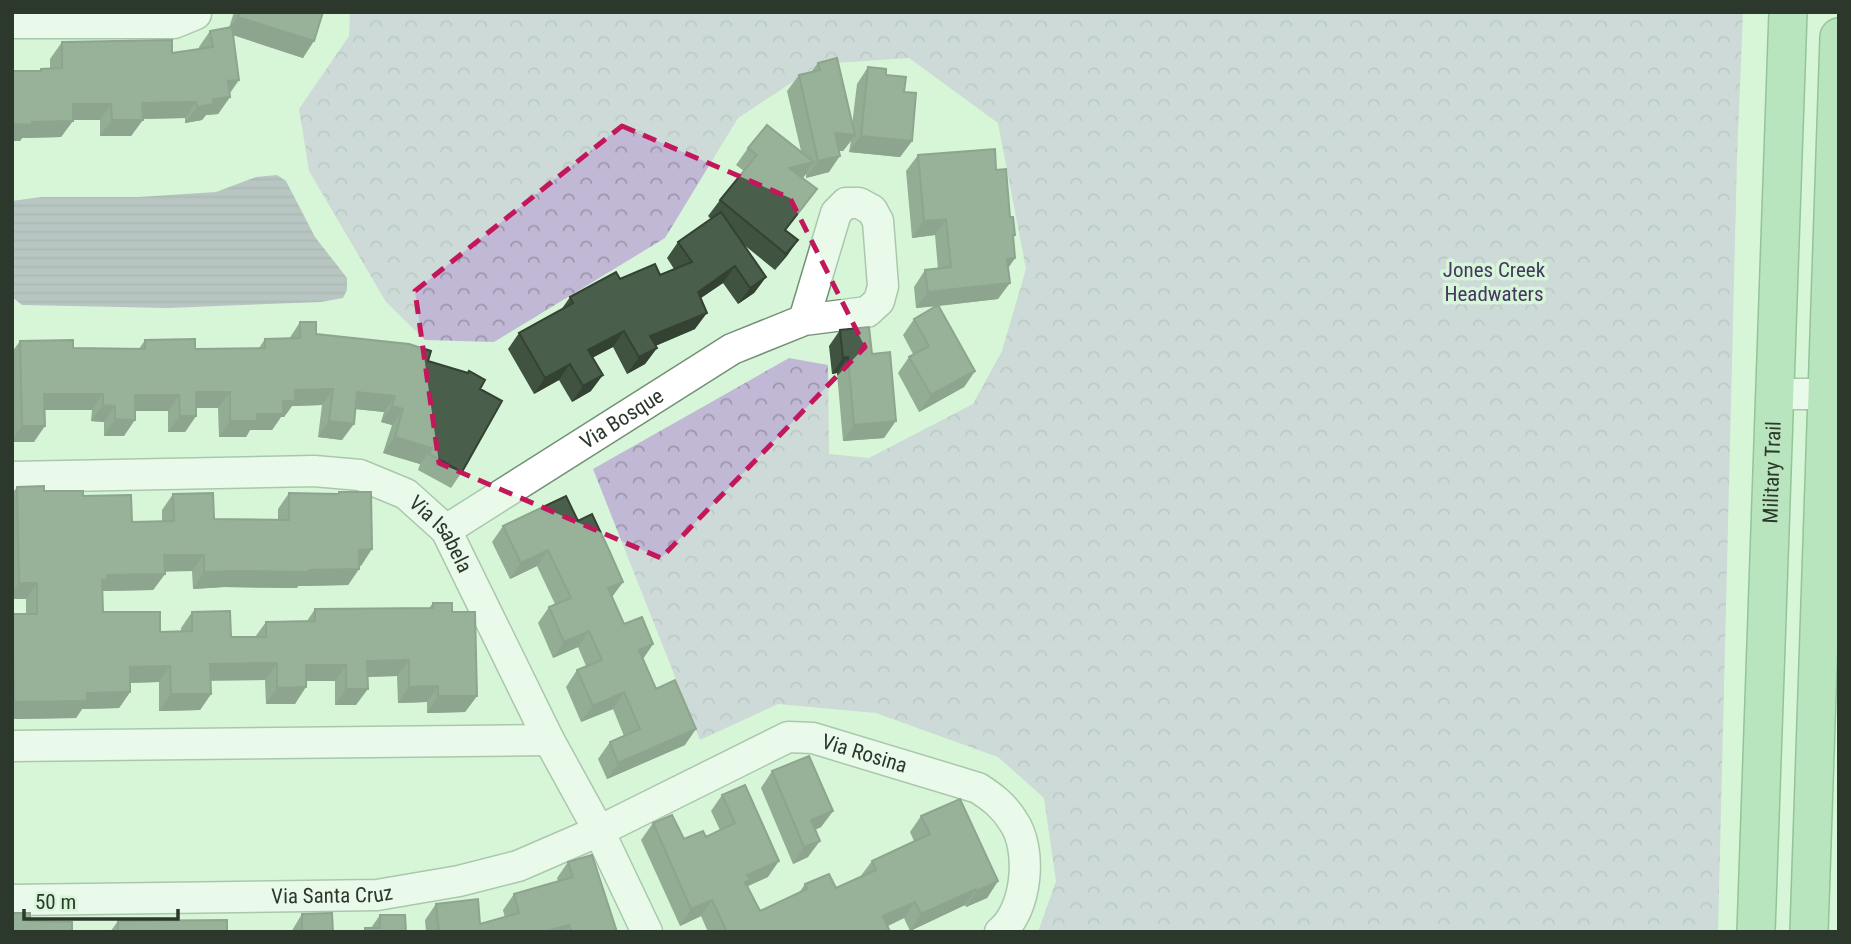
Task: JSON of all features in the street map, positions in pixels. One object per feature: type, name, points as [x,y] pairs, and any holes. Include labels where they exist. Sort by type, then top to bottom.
[{"type":"main road","name":"Military Trail","points":[[1756,932],[1788,12]]},
{"type":"main road","points":[[1809,932],[1833,394],[1839,37]]},
{"type":"street","points":[[12,23],[174,23],[196,12]]},
{"type":"street","name":"Via Bosque","points":[[446,530],[732,349],[804,320]]},
{"type":"street","points":[[1776,394],[1833,394]]},
{"type":"street","name":"Via Isabela","points":[[12,477],[314,471],[360,475],[406,494],[446,530],[549,740],[599,831],[647,932]]},
{"type":"street","name":"Via Rosina","points":[[599,831],[788,737],[813,738],[978,788],[997,800],[1015,823],[1026,854],[1023,892],[1007,926],[1000,932]]},
{"type":"street","points":[[12,746],[549,740]]},
{"type":"street","name":"Via Santa Cruz","points":[[12,900],[377,895],[460,881],[517,866],[599,831]]},
{"type":"highlighted area","points":[[622,126],[790,198],[865,347],[661,558],[439,463],[415,291]]},
{"type":"green space","name":"Jones Creek Headwaters","points":[[350,12],[1743,12],[1718,932],[1038,932],[1056,881],[1044,798],[998,757],[876,713],[778,704],[700,740],[593,469],[789,358],[828,365],[829,454],[869,458],[973,404],[1002,351],[1026,269],[998,123],[909,58],[820,64],[738,118],[665,238],[494,342],[425,340],[386,302],[309,171],[299,109],[349,36]]},
{"type":"shaded area","points":[[277,175],[286,181],[315,237],[347,278],[347,290],[343,298],[321,302],[167,308],[22,305],[12,297],[12,201],[41,197],[138,197],[216,192],[256,177]]},
{"type":"building","points":[[240,12],[323,12],[314,41],[238,17]]},
{"type":"building","points":[[232,27],[239,80],[228,81],[230,97],[213,99],[214,104],[197,107],[196,102],[142,103],[143,120],[112,120],[111,104],[73,104],[73,121],[12,124],[12,71],[62,68],[62,42],[172,40],[172,53],[213,47],[210,31]]},
{"type":"building","points":[[837,58],[855,135],[835,133],[840,156],[818,161],[799,75],[820,70],[818,63]]},
{"type":"building","points":[[868,67],[886,69],[886,75],[906,77],[904,92],[916,93],[912,141],[861,136]]},
{"type":"building","points":[[767,125],[814,162],[789,168],[817,189],[785,230],[798,240],[786,254],[720,200],[757,155],[748,148]]},
{"type":"building","points":[[995,149],[996,170],[1006,169],[1010,217],[1013,217],[1015,258],[1007,259],[1010,283],[928,292],[925,270],[951,267],[946,219],[924,221],[918,155]]},
{"type":"building","points":[[721,212],[766,277],[750,288],[735,266],[698,292],[707,313],[650,336],[657,348],[639,357],[624,331],[588,350],[603,375],[583,386],[570,364],[545,378],[519,333],[573,303],[570,297],[616,272],[620,279],[655,264],[660,275],[692,262],[678,242]]},
{"type":"building","points":[[938,305],[975,371],[931,395],[909,357],[929,346],[914,319]]},
{"type":"building","points":[[300,322],[316,322],[316,334],[409,344],[431,351],[428,361],[468,373],[469,371],[485,380],[480,389],[502,401],[462,472],[429,454],[432,448],[395,437],[403,409],[392,406],[395,396],[357,392],[354,424],[329,421],[333,389],[295,390],[295,401],[283,401],[283,414],[257,414],[257,421],[230,421],[230,392],[196,392],[196,416],[180,416],[179,395],[135,395],[135,420],[115,419],[115,406],[103,405],[103,394],[44,394],[45,426],[22,426],[20,341],[73,340],[73,348],[145,349],[145,340],[195,339],[195,349],[265,348],[265,339],[300,338]]},
{"type":"building","points":[[869,327],[872,354],[890,352],[896,421],[854,425],[848,357],[843,358],[840,330]]},
{"type":"building","points":[[44,486],[44,491],[83,491],[83,496],[131,495],[132,522],[174,521],[173,494],[213,493],[214,519],[289,520],[289,493],[371,492],[372,549],[359,550],[359,569],[204,572],[204,555],[164,555],[165,574],[107,575],[107,580],[102,580],[103,612],[160,612],[160,632],[192,631],[192,612],[230,611],[231,637],[266,637],[266,622],[315,621],[315,609],[433,608],[433,603],[452,603],[452,612],[475,612],[477,696],[438,696],[438,686],[409,687],[409,660],[367,661],[368,689],[346,689],[346,665],[306,665],[306,687],[277,688],[277,663],[210,664],[211,694],[171,694],[170,666],[130,667],[130,692],[87,693],[87,701],[14,702],[12,614],[37,614],[37,583],[19,583],[17,487]]},
{"type":"building","points":[[566,496],[578,521],[592,514],[609,550],[623,582],[608,588],[624,624],[642,617],[653,644],[639,650],[656,689],[675,680],[696,729],[618,763],[610,742],[640,729],[624,692],[593,706],[577,670],[602,660],[589,631],[564,642],[549,607],[571,598],[548,550],[521,563],[503,526]]},
{"type":"building","points":[[809,756],[833,811],[811,820],[820,841],[804,847],[772,771]]},
{"type":"building","points":[[745,785],[779,861],[747,875],[750,880],[745,882],[760,911],[807,889],[805,884],[829,874],[836,888],[876,870],[872,861],[930,834],[921,816],[960,799],[998,881],[921,914],[915,902],[883,916],[890,932],[727,932],[712,900],[691,909],[653,823],[672,815],[684,839],[703,831],[706,837],[735,823],[722,795]]},
{"type":"building","points":[[592,855],[617,932],[572,932],[569,925],[544,932],[439,932],[436,904],[478,899],[480,924],[519,913],[514,894],[573,877],[568,862]]},
{"type":"building","points":[[12,913],[30,913],[30,921],[72,922],[72,932],[12,932]]},
{"type":"building","points":[[332,913],[333,932],[302,932],[302,914]]},
{"type":"building","points":[[380,915],[405,915],[406,932],[365,932],[365,928],[380,928]]},
{"type":"building","points":[[227,920],[227,932],[118,932],[118,921]]}]
